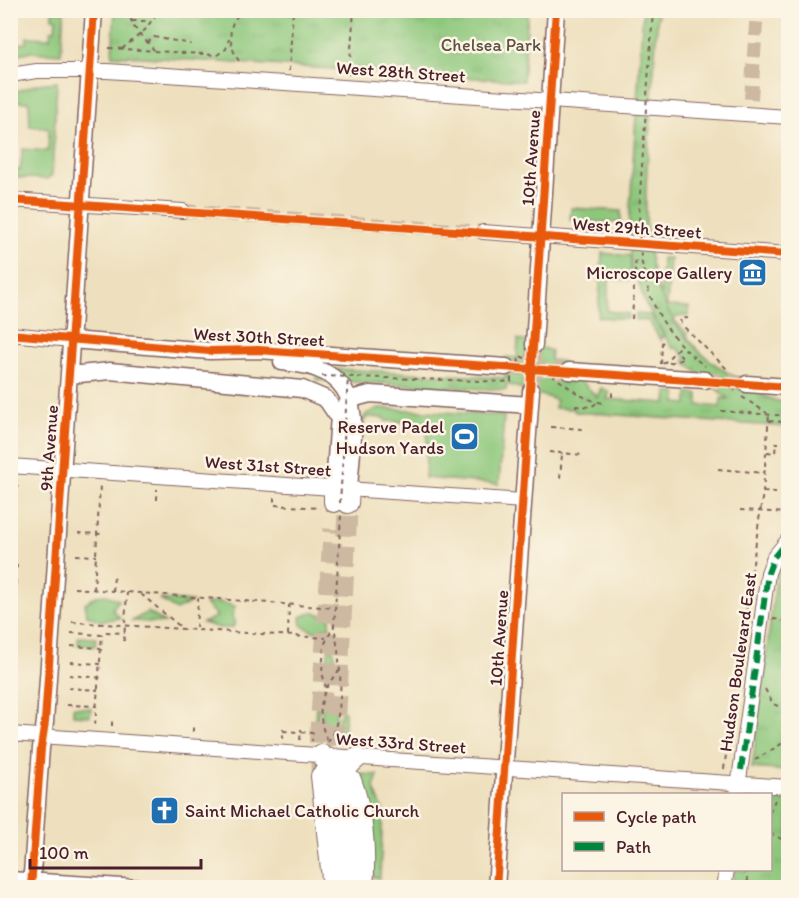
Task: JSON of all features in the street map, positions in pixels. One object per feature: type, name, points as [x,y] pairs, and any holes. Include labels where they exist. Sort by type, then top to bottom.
[{"type":"highway","points":[[317,748],[332,774],[344,888]]},
{"type":"highway","points":[[351,888],[340,782],[342,772],[357,758]]},
{"type":"highway","points":[[321,776],[333,888]]},
{"type":"highway","points":[[351,780],[359,809],[364,843],[363,888]]},
{"type":"main road","name":"9th Avenue","points":[[31,884],[63,469],[94,10]]},
{"type":"main road","name":"10th Avenue","points":[[534,345],[556,10]]},
{"type":"main road","name":"West 30th Street","points":[[71,340],[210,351],[258,350],[506,367]]},
{"type":"main road","points":[[210,351],[316,369],[342,385],[351,399],[354,416],[338,499]]},
{"type":"main road","points":[[69,375],[110,371],[302,388],[326,399],[339,418]]},
{"type":"main road","points":[[569,371],[712,379]]},
{"type":"main road","points":[[747,384],[789,387]]},
{"type":"main road","name":"10th Avenue","points":[[351,399],[370,394],[531,398],[496,888]]},
{"type":"main road","points":[[338,499],[339,418],[342,409],[351,399]]},
{"type":"main road","points":[[10,880],[31,884],[138,888]]},
{"type":"street","name":"West 28th Street","points":[[10,75],[37,70],[90,71],[789,117]]},
{"type":"street","points":[[10,200],[183,211]]},
{"type":"street","name":"West 29th Street","points":[[483,232],[789,254]]},
{"type":"street","name":"West 30th Street","points":[[10,334],[71,340]]},
{"type":"street","name":"West 31st Street","points":[[10,466],[63,469],[338,499],[523,501]]},
{"type":"street","name":"Hudson Boulevard East","points":[[739,782],[768,573],[774,557],[789,540]]},
{"type":"street","name":"West 33rd Street","points":[[10,734],[317,748],[357,758],[789,787]]},
{"type":"street","points":[[724,888],[727,871]]},
{"type":"path","points":[[128,10],[140,34],[155,51]]},
{"type":"path","points":[[122,49],[153,21],[159,10]]},
{"type":"path","points":[[202,10],[202,18]]},
{"type":"path","points":[[239,61],[230,48],[231,26],[239,16],[252,10]]},
{"type":"path","points":[[260,10],[293,12],[289,71]]},
{"type":"path","points":[[653,10],[638,219],[641,264],[659,314],[681,345],[697,360]]},
{"type":"path","points":[[322,11],[354,12],[350,75]]},
{"type":"path","points":[[131,20],[139,23],[153,21]]},
{"type":"path","points":[[147,43],[154,38],[191,44]]},
{"type":"path","points":[[109,48],[155,51],[195,57],[222,53],[229,39]]},
{"type":"path","points":[[632,320],[636,256]]},
{"type":"path","points":[[688,318],[680,319],[681,324],[727,369]]},
{"type":"path","points":[[666,339],[662,343],[662,366],[666,358],[681,345]]},
{"type":"path","points":[[666,364],[684,359],[676,350]]},
{"type":"path","points":[[322,376],[511,382],[511,372],[518,373],[519,356],[532,361],[583,396],[605,403]]},
{"type":"path","points":[[334,626],[326,638],[322,668],[326,688],[320,718],[328,742],[337,720],[340,670],[339,647],[334,626],[338,499],[348,377]]},
{"type":"path","points":[[712,379],[769,414]]},
{"type":"path","points":[[612,385],[612,397]]},
{"type":"path","points":[[575,406],[591,407],[598,402]]},
{"type":"path","points":[[721,411],[789,416]]},
{"type":"path","points":[[720,764],[724,769],[764,492],[769,414]]},
{"type":"path","points":[[769,421],[789,422]]},
{"type":"path","points":[[551,427],[584,429]]},
{"type":"path","points":[[767,452],[775,453],[776,443],[779,443]]},
{"type":"path","points":[[549,452],[583,454]]},
{"type":"path","points":[[560,478],[562,453]]},
{"type":"path","points":[[718,469],[765,473]]},
{"type":"path","points":[[10,499],[16,499],[18,479]]},
{"type":"path","points":[[10,485],[13,485],[13,491],[17,491]]},
{"type":"path","points":[[94,590],[100,485]]},
{"type":"path","points":[[157,489],[157,500]]},
{"type":"path","points":[[764,492],[776,493]]},
{"type":"path","points":[[274,496],[274,506],[338,499]]},
{"type":"path","points":[[740,510],[789,513]]},
{"type":"path","points":[[78,533],[99,534]]},
{"type":"path","points":[[76,555],[96,556]]},
{"type":"path","points":[[10,573],[16,571],[17,566],[12,564]]},
{"type":"path","points":[[113,591],[114,574]]},
{"type":"path","points":[[10,581],[16,579],[14,618],[10,616]]},
{"type":"path","points":[[74,588],[335,608]]},
{"type":"path","points":[[124,641],[127,592]]},
{"type":"path","points":[[140,593],[183,629]]},
{"type":"path","points":[[196,629],[198,598]]},
{"type":"path","points":[[786,604],[789,614]]},
{"type":"path","points":[[288,635],[289,605]]},
{"type":"path","points":[[740,615],[752,617]]},
{"type":"path","points":[[770,619],[789,621]]},
{"type":"path","points":[[72,622],[326,638]]},
{"type":"path","points":[[10,625],[13,626],[10,633]]},
{"type":"path","points":[[95,725],[101,678],[102,636],[106,632],[125,633]]},
{"type":"path","points":[[71,633],[102,636]]},
{"type":"path","points":[[71,646],[101,648]]},
{"type":"path","points":[[70,662],[100,664]]},
{"type":"path","points":[[326,688],[340,670]]},
{"type":"path","points":[[69,675],[101,678]]},
{"type":"path","points":[[764,687],[773,704],[789,710]]},
{"type":"path","points":[[68,688],[98,690]]},
{"type":"path","points":[[67,705],[97,706]]},
{"type":"path","points":[[112,717],[112,726]]},
{"type":"path","points":[[193,723],[193,732]]},
{"type":"path","points":[[283,739],[283,730],[313,733],[317,748]]},
{"type":"path","points":[[300,740],[301,730]]},
{"type":"path","points":[[755,760],[789,740]]},
{"type":"path","points":[[772,809],[775,800]]},
{"type":"path","points":[[772,833],[785,841],[789,850]]},
{"type":"path","points":[[785,841],[789,838]]},
{"type":"path","points":[[743,871],[748,881],[756,888]]},
{"type":"green space","points":[[52,11],[64,11],[61,54],[29,52],[11,55],[11,45],[26,43],[27,37],[50,38],[51,30],[55,30],[56,19],[52,18]]},
{"type":"green space","name":"Chelsea Park","points":[[115,11],[528,11],[523,81],[112,55]]},
{"type":"green space","points":[[643,11],[658,11],[646,206],[647,239],[662,299],[677,326],[699,351],[757,392],[788,403],[788,427],[575,412],[574,409],[555,408],[556,400],[507,384],[506,390],[316,380],[317,368],[508,378],[505,375],[506,357],[517,358],[518,339],[551,351],[550,360],[561,361],[597,397],[601,388],[610,392],[607,399],[666,403],[667,392],[677,393],[676,403],[687,404],[688,393],[698,394],[698,405],[720,407],[721,398],[728,399],[684,361],[687,359],[676,347],[673,349],[645,303],[636,274],[631,274],[629,223]]},
{"type":"green space","points":[[57,82],[52,175],[47,179],[11,177],[11,170],[20,170],[23,149],[48,151],[49,128],[30,126],[29,102],[11,101],[11,93],[38,84]]},
{"type":"green space","points":[[571,208],[621,211],[621,223],[570,220]]},
{"type":"green space","points":[[602,253],[632,256],[631,280],[609,279],[607,311],[629,314],[628,319],[598,317]]},
{"type":"green space","points":[[662,258],[670,258],[667,306],[689,307],[688,316],[676,317],[674,320],[687,333],[696,349],[673,322],[661,299]]},
{"type":"green space","points":[[636,314],[651,315],[665,337],[661,337],[661,341],[649,321],[636,320]]},
{"type":"green space","name":"Reserve Padel Hudson Yards","points":[[379,408],[504,416],[499,484],[425,478],[428,423],[385,421],[385,418],[367,417],[364,422],[359,423],[366,414]]},
{"type":"green space","points":[[788,553],[788,771],[752,768],[776,576]]},
{"type":"green space","points":[[106,595],[119,600],[112,609],[120,618],[101,621],[87,615],[85,603],[96,596]]},
{"type":"green space","points":[[159,599],[192,602],[176,610]]},
{"type":"green space","points":[[218,602],[235,606],[232,616],[235,624],[232,628],[220,628],[203,623],[217,616],[205,604]]},
{"type":"green space","points":[[148,612],[165,623],[132,621]]},
{"type":"green space","points":[[313,612],[330,617],[330,627],[315,632],[302,626],[301,617]]},
{"type":"green space","points":[[78,637],[96,638],[95,646],[78,645]]},
{"type":"green space","points":[[331,644],[337,662],[325,678],[329,646]]},
{"type":"green space","points":[[317,687],[323,688],[318,716],[322,740],[314,738]]},
{"type":"green space","points":[[330,688],[335,698],[336,718],[328,734],[323,724],[322,711]]},
{"type":"green space","points":[[73,707],[91,708],[90,716],[73,715]]},
{"type":"green space","points":[[341,712],[345,712],[343,742],[333,739]]},
{"type":"green space","points":[[356,774],[378,775],[374,788],[383,811],[380,878],[373,877],[373,860]]},
{"type":"green space","points":[[748,790],[772,793],[745,793]]},
{"type":"green space","points":[[772,793],[788,795],[788,887],[732,888],[734,871],[772,871]]},
{"type":"tunnel","points":[[751,99],[757,10]]},
{"type":"tunnel","points":[[183,211],[483,232]]},
{"type":"tunnel","points":[[531,391],[534,345]]},
{"type":"tunnel","points":[[506,367],[569,371]]},
{"type":"tunnel","points":[[705,380],[747,384]]},
{"type":"tunnel","points":[[347,773],[337,752],[335,738],[348,503]]},
{"type":"tunnel","points":[[321,772],[319,739],[333,529]]},
{"type":"marked path","points":[[741,770],[768,573],[774,557],[788,540]]},
{"type":"cycle path","points":[[31,888],[41,748],[45,722],[94,10]]},
{"type":"cycle path","points":[[496,888],[556,10]]},
{"type":"cycle path","points":[[10,200],[788,254]]},
{"type":"cycle path","points":[[10,334],[210,351],[258,350],[788,387]]},
{"type":"place","name":"Microscope Gallery","points":[[753,273]]},
{"type":"place","name":"Reserve Padel Hudson Yards","points":[[465,437]]},
{"type":"place","name":"Saint Michael Catholic Church","points":[[164,811]]}]
